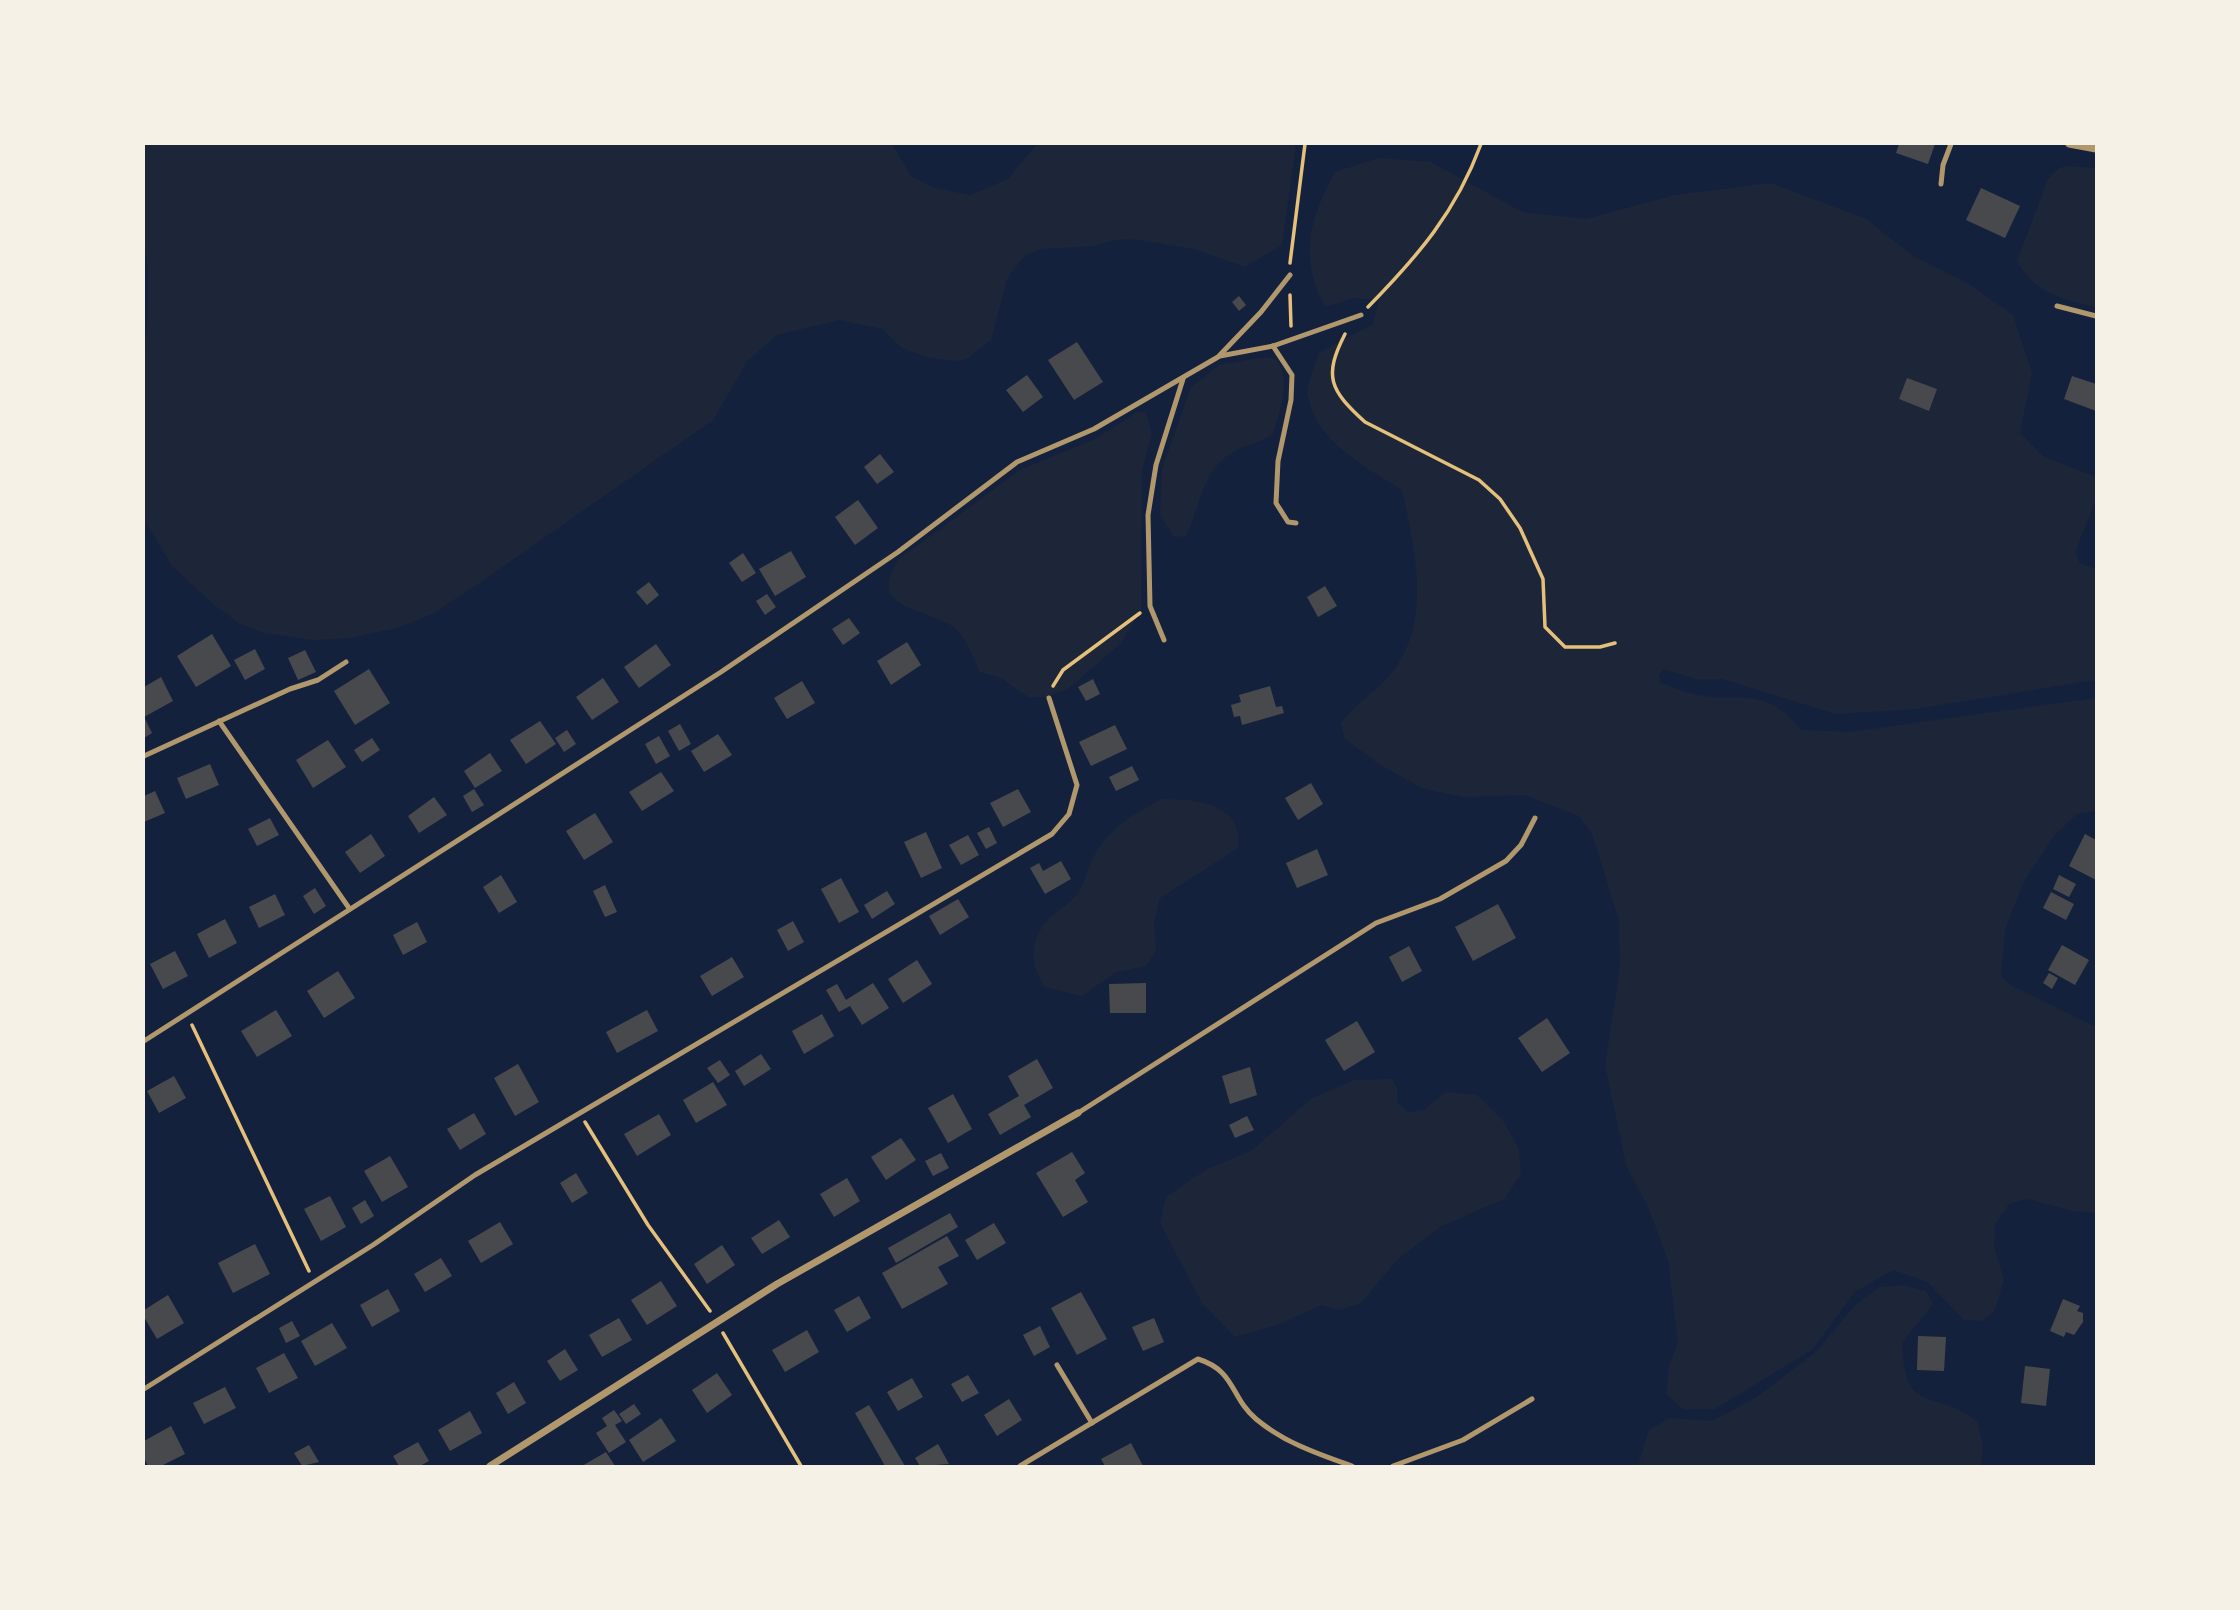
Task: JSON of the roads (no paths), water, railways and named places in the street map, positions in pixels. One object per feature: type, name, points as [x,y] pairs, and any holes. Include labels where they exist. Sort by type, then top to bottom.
[{"type":"street","points":[[2069,144],[2096,149]]},
{"type":"street","points":[[490,1466],[777,1284],[1078,1113]]},
{"type":"lane","points":[[1941,184],[1942,165],[1951,144]]},
{"type":"lane","points":[[144,1041],[721,671],[898,552],[1017,462],[1094,429],[1218,357],[1261,312],[1290,275]]},
{"type":"lane","points":[[2057,306],[2096,316]]},
{"type":"lane","points":[[1218,357],[1273,346],[1361,315]]},
{"type":"lane","points":[[1273,346],[1292,375],[1291,400],[1278,461],[1276,503],[1288,522],[1296,523]]},
{"type":"lane","points":[[1164,640],[1150,606],[1150,502],[1156,465],[1183,379]]},
{"type":"lane","points":[[144,756],[219,720],[318,680],[346,662]]},
{"type":"lane","points":[[144,1389],[314,1283],[475,1175],[1052,834],[1069,814],[1077,785],[1049,698]]},
{"type":"lane","points":[[219,720],[349,908]]},
{"type":"lane","points":[[1078,1113],[1376,923],[1440,899],[1506,861],[1521,845],[1535,818]]},
{"type":"lane","points":[[1020,1466],[1198,1359],[1217,1365],[1254,1417],[1296,1446],[1352,1466]]},
{"type":"lane","points":[[1057,1365],[1091,1423]]},
{"type":"lane","points":[[1393,1466],[1463,1440],[1532,1399]]}]
